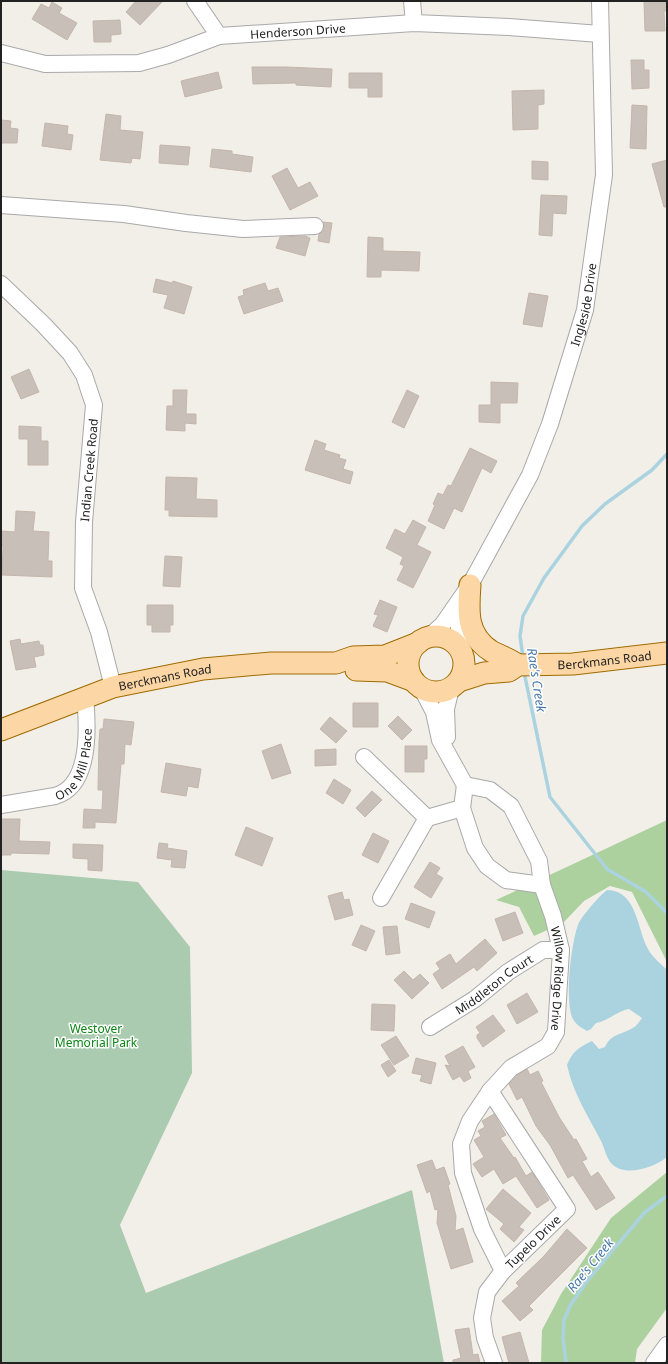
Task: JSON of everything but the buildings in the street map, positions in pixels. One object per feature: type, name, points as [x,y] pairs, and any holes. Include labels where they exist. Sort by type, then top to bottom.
[{"type":"main road","points":[[470,585],[468,611],[472,630],[484,646],[514,662]]},
{"type":"main road","points":[[443,637],[452,641],[460,649],[463,656],[464,666],[455,684],[440,692],[430,692],[418,685],[408,667],[409,658],[424,640],[443,637]]},
{"type":"main road","name":"Berckmans Road","points":[[1,730],[113,687],[203,669],[271,663],[336,663],[353,657],[385,656],[424,640]]},
{"type":"main road","name":"Berckmans Road","points":[[460,649],[477,656],[514,662],[573,664],[667,653]]},
{"type":"main road","name":"Berckmans Road","points":[[455,684],[484,673],[509,671],[514,662]]},
{"type":"main road","name":"Berckmans Road","points":[[336,663],[353,669],[387,671],[418,685]]},
{"type":"street","points":[[195,1],[219,36]]},
{"type":"street","points":[[412,1],[414,23]]},
{"type":"street","name":"Ingleside Drive","points":[[424,640],[443,624],[470,585],[530,475],[550,424],[584,310],[604,175],[604,104],[600,34],[600,1]]},
{"type":"street","name":"Henderson Drive","points":[[1,53],[45,64],[139,63],[168,55],[219,36],[414,23],[509,27],[600,34]]},
{"type":"street","points":[[1,205],[124,214],[243,229],[315,226]]},
{"type":"street","name":"Indian Creek Road","points":[[1,284],[43,324],[70,353],[84,375],[94,405],[84,522],[83,588],[99,632],[113,687]]},
{"type":"street","name":"Ingleside Drive","points":[[460,649],[459,616],[470,585]]},
{"type":"street","points":[[449,755],[446,708],[455,684]]},
{"type":"street","points":[[418,685],[434,712],[440,740],[464,785],[462,808],[475,848],[487,866],[506,880],[542,885]]},
{"type":"street","name":"One Mill Place","points":[[1,805],[55,796],[63,794],[70,789],[82,765],[87,737],[85,697]]},
{"type":"street","points":[[364,757],[427,818]]},
{"type":"street","name":"Willow Ridge Drive","points":[[464,785],[490,790],[511,806],[539,861],[542,885],[553,916],[561,950],[556,1032],[548,1046],[511,1068],[490,1091],[470,1121],[461,1144],[463,1173],[482,1229],[503,1272]]},
{"type":"street","points":[[381,898],[427,818],[462,808]]},
{"type":"street","name":"Middleton Court","points":[[430,1027],[475,999],[508,972],[543,950],[561,950]]},
{"type":"street","name":"Tupelo Drive","points":[[490,1091],[567,1209],[503,1272],[487,1292],[482,1318],[485,1338],[494,1363]]},
{"type":"street","points":[[654,1363],[667,1345]]},
{"type":"green space","points":[[667,820],[667,962],[632,892],[610,886],[584,901],[563,923],[534,936],[519,907],[496,900]]},
{"type":"green space","name":"Westover Memorial Park","points":[[1,870],[138,882],[190,947],[192,1073],[120,1225],[146,1293],[412,1190],[444,1363],[1,1363]]},
{"type":"green space","points":[[667,1172],[667,1308],[637,1349],[635,1363],[541,1363],[542,1330],[561,1294],[611,1218]]},
{"type":"water","points":[[607,890],[617,892],[625,896],[635,912],[648,949],[654,958],[667,970],[667,1157],[662,1161],[648,1167],[633,1170],[619,1169],[609,1160],[602,1143],[577,1096],[567,1065],[576,1050],[583,1045],[592,1041],[599,1049],[605,1047],[613,1037],[633,1028],[642,1018],[629,1009],[596,1023],[587,1031],[578,1025],[572,1017],[569,985],[571,957],[575,934],[582,917],[595,901]]},
{"type":"waterway","name":"Rae's Creek","points":[[523,657],[520,636],[523,616],[544,578],[582,526],[605,504],[652,470],[667,454]]},
{"type":"waterway","name":"Rae's Creek","points":[[524,672],[550,797],[607,869],[646,892],[667,913]]},
{"type":"waterway","name":"Rae's Creek","points":[[566,1363],[563,1338],[564,1320],[570,1306],[587,1281],[645,1212],[667,1196]]}]
